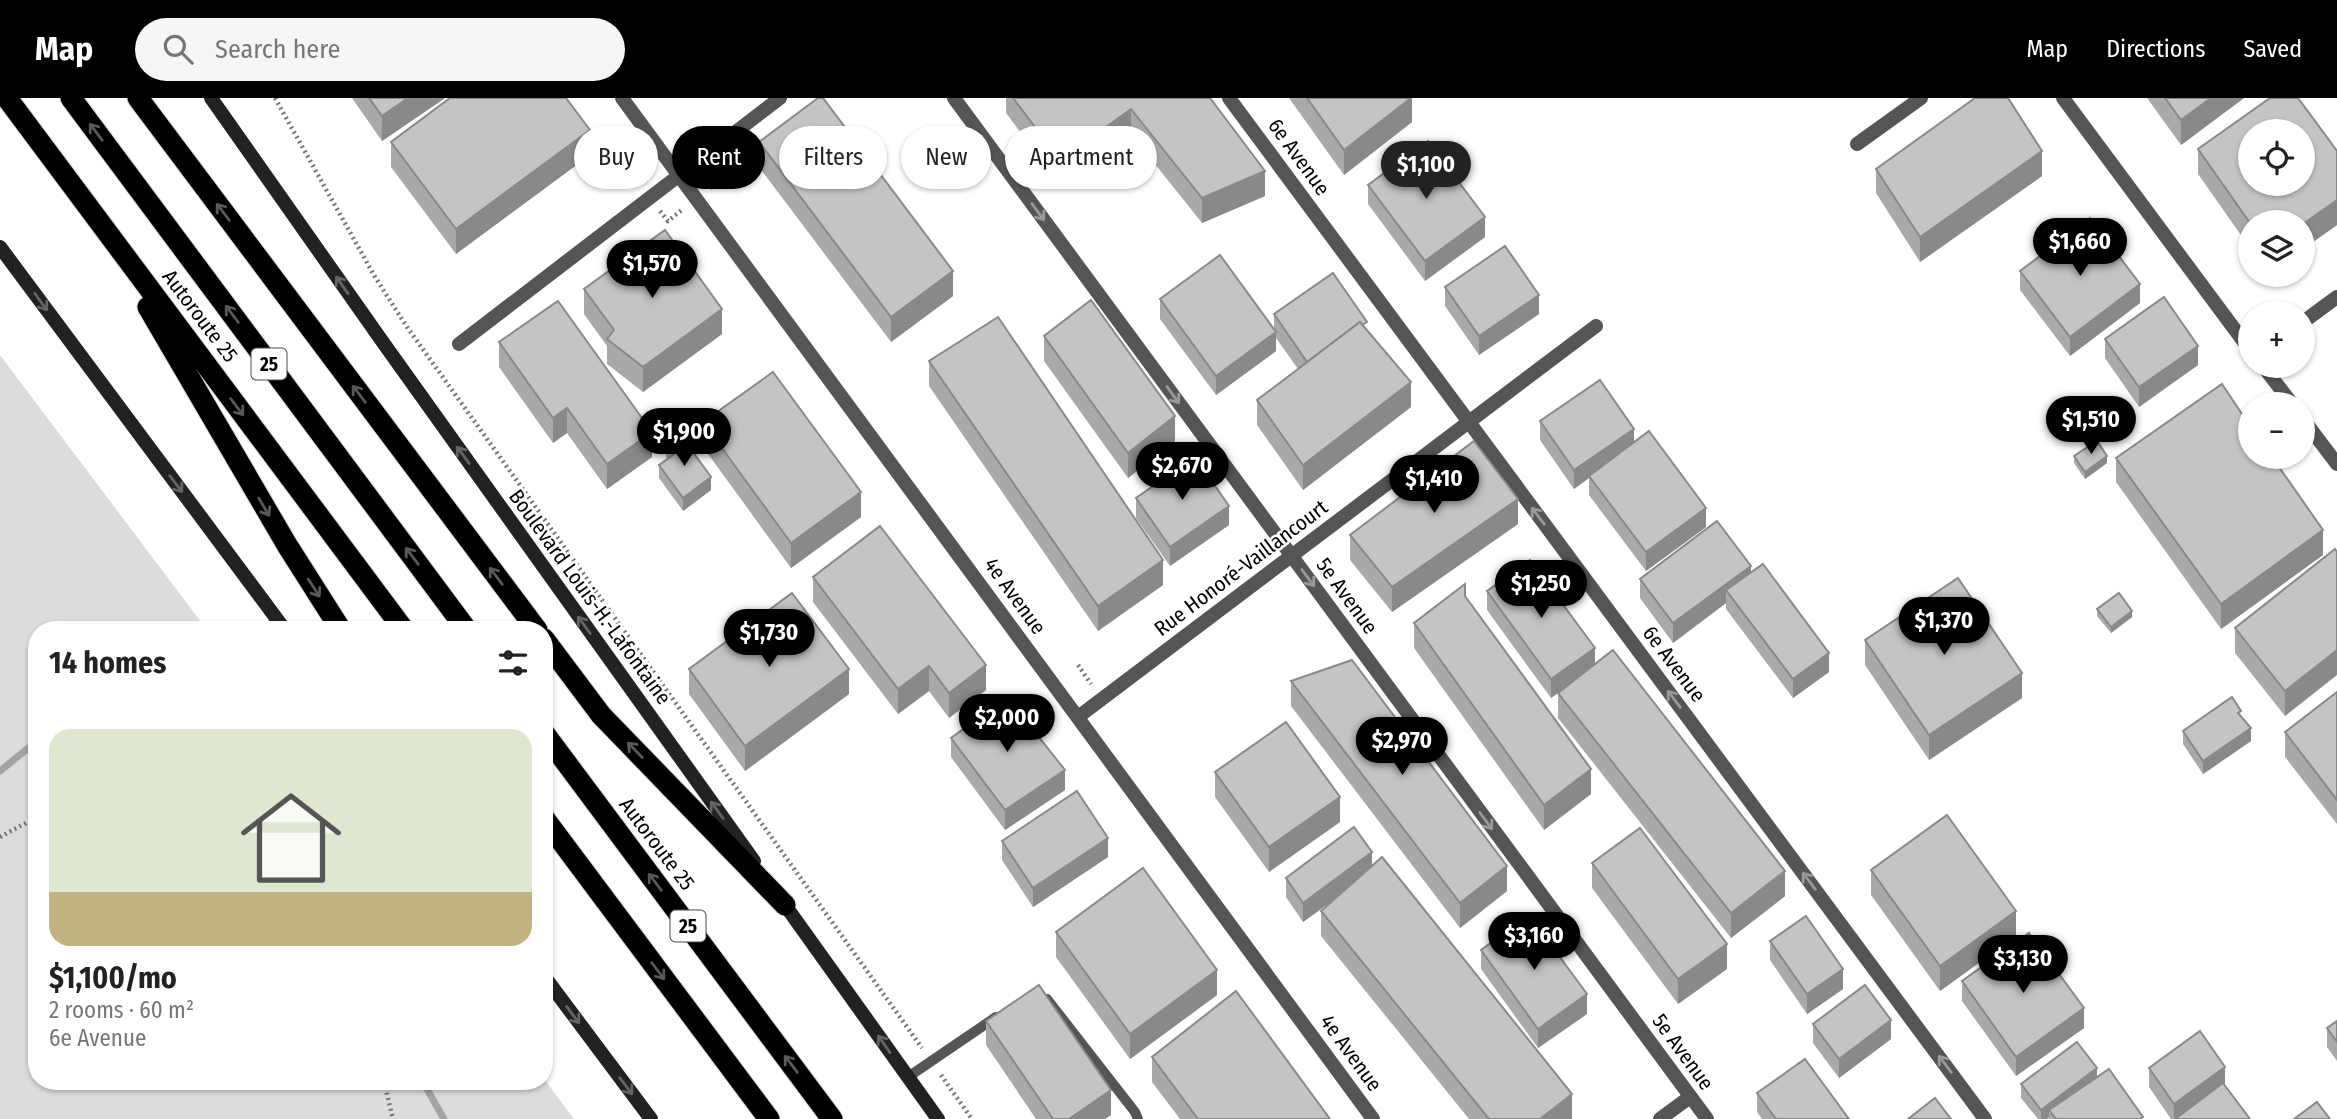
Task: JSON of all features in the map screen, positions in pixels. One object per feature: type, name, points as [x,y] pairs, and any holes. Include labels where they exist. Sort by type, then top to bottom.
[{"type":"highway","name":"Autoroute 25","points":[[7,98],[397,621]]},
{"type":"highway","name":"Autoroute 25","points":[[71,98],[460,621]]},
{"type":"highway","points":[[138,98],[530,621]]},
{"type":"highway","points":[[94,215],[287,545],[335,621]]},
{"type":"highway","points":[[553,651],[601,715],[785,905]]},
{"type":"highway","name":"Autoroute 25","points":[[553,745],[832,1119]]},
{"type":"highway","name":"25","points":[[553,830],[769,1119]]},
{"type":"main road","name":"Boulevard Louis-H.-Lafontaine","points":[[211,98],[937,1119]]},
{"type":"main road","points":[[0,247],[278,621]]},
{"type":"main road","points":[[553,988],[650,1119]]},
{"type":"street","name":"4e Avenue","points":[[622,98],[672,165]]},
{"type":"street","points":[[744,126],[780,98]]},
{"type":"street","name":"5e Avenue","points":[[954,98],[1707,1119]]},
{"type":"street","name":"6e Avenue","points":[[1229,98],[1985,1119]]},
{"type":"street","points":[[1857,144],[1921,98]]},
{"type":"street","points":[[2063,98],[2238,333]]},
{"type":"street","points":[[459,344],[672,182]]},
{"type":"street","name":"4e Avenue","points":[[690,189],[1373,1119]]},
{"type":"street","points":[[2315,314],[2337,297]]},
{"type":"street","name":"Rue Honoré-Vaillancourt","points":[[1078,717],[1597,326]]},
{"type":"street","points":[[2272,378],[2283,392]]},
{"type":"street","points":[[2315,435],[2337,464]]},
{"type":"street","points":[[1660,1119],[1690,1097]]},
{"type":"lane","points":[[1039,988],[1138,1119]]},
{"type":"lane","points":[[908,1077],[1005,1011]]},
{"type":"path","name":"Boulevard Louis-H.-Lafontaine","points":[[275,98],[375,277],[407,327],[920,1046]]},
{"type":"path","points":[[0,837],[28,822]]},
{"type":"path","points":[[942,1077],[972,1119]]},
{"type":"path","points":[[386,1090],[393,1119]]},
{"type":"shaded area","points":[[0,355],[200,621],[28,621],[28,1090],[552,1090],[574,1119],[0,1119]]},
{"type":"building","points":[[369,98],[408,98],[382,116]]},
{"type":"building","points":[[450,98],[566,98],[587,126],[574,126],[574,142],[456,229],[391,142]]},
{"type":"building","points":[[818,98],[823,98],[844,126],[780,126]]},
{"type":"building","points":[[1013,98],[1210,98],[1265,171],[1202,198],[1157,142],[1157,126],[1145,126],[1131,109],[1107,126],[1034,126]]},
{"type":"building","points":[[1307,98],[1411,98],[1344,150]]},
{"type":"building","points":[[1975,98],[2008,98],[2042,151],[1920,237],[1876,169]]},
{"type":"building","points":[[2165,98],[2211,98],[2181,120]]},
{"type":"building","points":[[2270,98],[2298,98],[2313,119],[2240,119]]},
{"type":"building","points":[[2238,121],[2238,196],[2315,196],[2315,121],[2337,151],[2337,200],[2315,216],[2315,210],[2241,210],[2198,149]]},
{"type":"building","points":[[779,127],[779,169],[765,150],[765,138]]},
{"type":"building","points":[[1428,141],[1485,217],[1425,261],[1368,185]]},
{"type":"building","points":[[887,183],[953,271],[891,317],[794,189],[887,189]]},
{"type":"building","points":[[2090,218],[2140,284],[2070,337],[2020,271]]},
{"type":"building","points":[[665,230],[722,309],[643,367],[607,339],[614,330],[584,289]]},
{"type":"building","points":[[1505,246],[1539,295],[1479,336],[1445,287]]},
{"type":"building","points":[[1220,255],[1276,332],[1216,376],[1160,299]]},
{"type":"building","points":[[1333,273],[1367,322],[1362,325],[1360,322],[1307,362],[1274,314]]},
{"type":"building","points":[[2164,297],[2198,346],[2139,387],[2105,339]]},
{"type":"building","points":[[1091,300],[1175,416],[1128,453],[1044,336]]},
{"type":"building","points":[[558,301],[652,432],[607,464],[567,408],[553,418],[499,342]]},
{"type":"building","points":[[998,317],[1163,560],[1098,606],[929,361]]},
{"type":"building","points":[[1360,322],[1411,382],[1303,465],[1257,400]]},
{"type":"building","points":[[773,372],[861,492],[791,543],[703,422]]},
{"type":"building","points":[[1600,380],[1634,429],[1574,470],[1540,421]]},
{"type":"building","points":[[2222,384],[2238,408],[2238,469],[2280,469],[2323,530],[2221,604],[2116,458]]},
{"type":"building","points":[[1649,431],[1706,508],[1646,552],[1589,476]]},
{"type":"building","points":[[680,434],[711,477],[683,498],[659,465],[673,455],[666,445]]},
{"type":"building","points":[[1474,441],[1518,499],[1392,587],[1350,535]]},
{"type":"building","points":[[2097,441],[2107,456],[2085,472],[2074,456]]},
{"type":"building","points":[[1195,457],[1229,506],[1170,547],[1136,498]]},
{"type":"building","points":[[1717,521],[1751,566],[1673,623],[1640,579]]},
{"type":"building","points":[[880,526],[986,665],[949,693],[929,666],[898,689],[813,577]]},
{"type":"building","points":[[2335,549],[2337,650],[2285,691],[2235,628]]},
{"type":"building","points":[[1530,560],[1595,648],[1551,679],[1487,591]]},
{"type":"building","points":[[1763,564],[1829,653],[1793,679],[1726,590]]},
{"type":"building","points":[[1958,578],[2022,673],[1929,735],[1865,640]]},
{"type":"building","points":[[1465,584],[1465,596],[1591,769],[1544,805],[1414,623]]},
{"type":"building","points":[[792,593],[849,669],[745,746],[689,669]]},
{"type":"building","points":[[2119,593],[2132,611],[2111,627],[2097,609]]},
{"type":"building","points":[[1613,650],[1785,871],[1731,913],[1558,693]]},
{"type":"building","points":[[1352,660],[1507,866],[1460,903],[1291,681]]},
{"type":"building","points":[[2337,692],[2337,800],[2285,732]]},
{"type":"building","points":[[1007,697],[1065,770],[1005,810],[951,738]]},
{"type":"building","points":[[2232,697],[2241,711],[2238,713],[2251,728],[2203,761],[2183,731]]},
{"type":"building","points":[[1286,722],[1340,797],[1269,847],[1215,772]]},
{"type":"building","points":[[1077,791],[1108,838],[1033,888],[1002,841]]},
{"type":"building","points":[[1947,815],[2016,911],[1940,966],[1871,870]]},
{"type":"building","points":[[1354,827],[1372,852],[1303,903],[1286,878]]},
{"type":"building","points":[[1640,828],[1727,944],[1678,979],[1592,863]]},
{"type":"building","points":[[1382,857],[1572,1094],[1540,1119],[1489,1119],[1321,911]]},
{"type":"building","points":[[1143,868],[1217,970],[1130,1034],[1056,932]]},
{"type":"building","points":[[1529,915],[1587,994],[1538,1029],[1481,950]]},
{"type":"building","points":[[1806,916],[1843,969],[1807,994],[1770,941]]},
{"type":"building","points":[[2029,933],[2084,1008],[2016,1057],[1962,981]]},
{"type":"building","points":[[1039,985],[1111,1090],[1069,1119],[1053,1119],[986,1021]]},
{"type":"building","points":[[1865,985],[1891,1020],[1839,1059],[1813,1024]]},
{"type":"building","points":[[1236,991],[1330,1119],[1198,1119],[1152,1057]]},
{"type":"building","points":[[2337,1021],[2337,1042],[2327,1028]]},
{"type":"building","points":[[2200,1031],[2225,1067],[2174,1104],[2149,1068]]},
{"type":"building","points":[[2077,1042],[2097,1068],[2041,1110],[2021,1084]]},
{"type":"building","points":[[1805,1059],[1849,1119],[1776,1119],[1757,1093]]},
{"type":"building","points":[[2109,1069],[2143,1117],[2056,1119],[2049,1110]]},
{"type":"building","points":[[2223,1083],[2250,1119],[2175,1119]]},
{"type":"building","points":[[1935,1098],[1951,1119],[1908,1119]]},
{"type":"building","points":[[2317,1102],[2330,1119],[2294,1119]]},
{"type":"waterway","points":[[0,771],[28,748]]},
{"type":"waterway","points":[[428,1090],[444,1119]]}]
